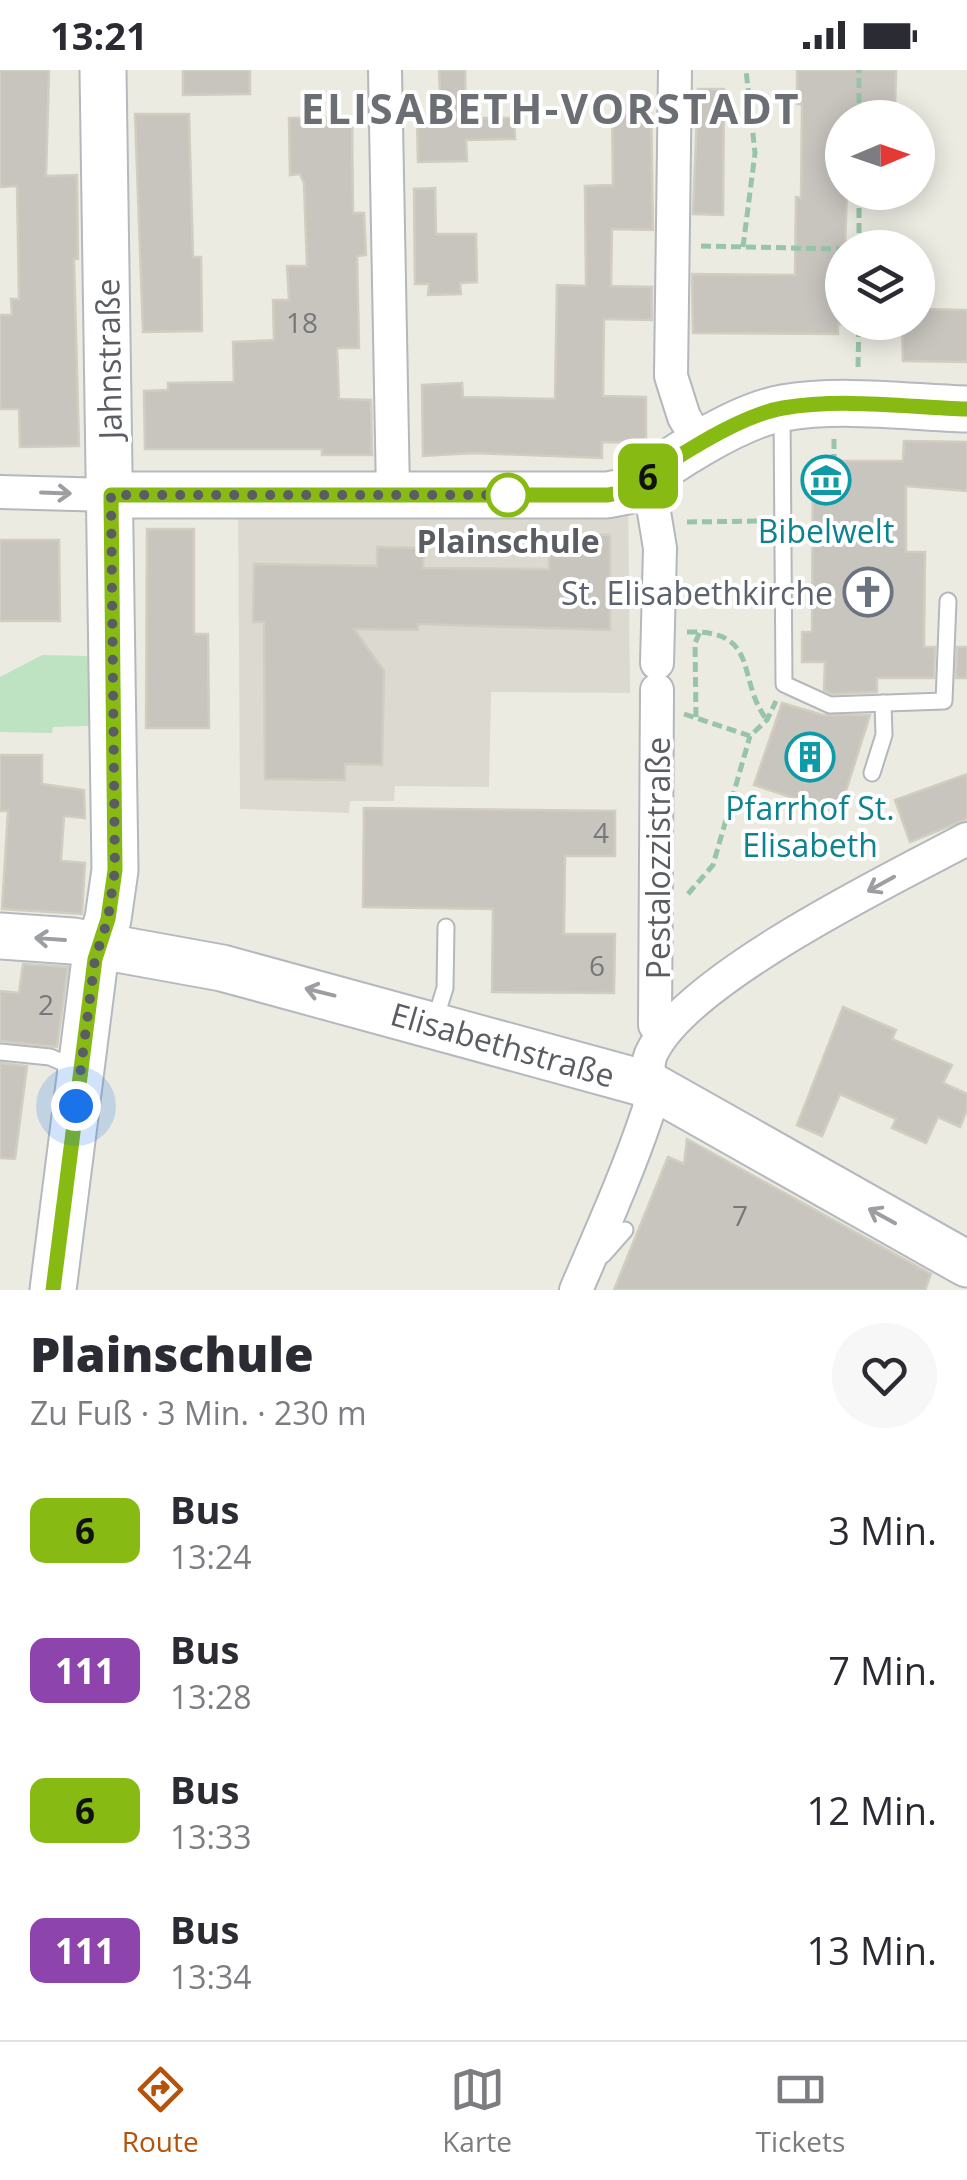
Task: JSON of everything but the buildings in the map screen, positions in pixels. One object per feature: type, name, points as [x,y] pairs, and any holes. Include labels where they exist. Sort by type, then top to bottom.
[{"type":"street","name":"Jahnstraße","points":[[53,1290],[80,1069],[115,870],[103,70]]},
{"type":"street","points":[[385,70],[393,494]]},
{"type":"street","points":[[674,70],[671,376],[684,417],[702,446]]},
{"type":"street","points":[[0,492],[608,495],[628,491],[736,424],[781,408],[858,405],[967,409]]},
{"type":"street","name":"Pestalozzistraße","points":[[648,476],[660,548],[655,1025]]},
{"type":"street","points":[[578,1285],[650,1107],[650,1055],[695,1001],[826,916],[967,838]]},
{"type":"street","name":"Elisabethstraße","points":[[0,936],[100,946],[222,968],[378,1015],[433,1024],[650,1086],[967,1264]]},
{"type":"lane","points":[[781,408],[784,684],[830,705],[944,700],[948,601]]},
{"type":"lane","points":[[872,773],[884,736],[883,703]]},
{"type":"lane","points":[[433,1024],[445,988],[446,928]]},
{"type":"lane","points":[[0,1052],[50,1058],[80,1069]]},
{"type":"lane","points":[[578,1285],[625,1230]]},
{"type":"path","points":[[743,247],[755,153],[746,70]]},
{"type":"path","points":[[859,70],[859,100]]},
{"type":"path","points":[[689,246],[825,249]]},
{"type":"path","points":[[858,340],[858,367]]},
{"type":"path","points":[[834,430],[834,461]]},
{"type":"path","points":[[682,528],[690,520],[770,521],[785,538]]},
{"type":"path","points":[[700,632],[657,673],[696,717],[750,736]]},
{"type":"path","points":[[696,717],[695,643],[700,632]]},
{"type":"path","points":[[658,929],[713,866],[750,736],[766,720],[751,699],[744,654],[724,636],[700,632]]},
{"type":"shaded area","points":[[628,491],[630,693],[491,692],[489,787],[395,786],[394,801],[350,801],[349,813],[240,809],[238,495]]},
{"type":"green space","points":[[42,655],[90,656],[91,726],[53,727],[52,733],[0,732],[0,677]]},
{"type":"bus line","name":"6","points":[[53,1290],[95,959],[108,919],[115,870],[111,495],[608,495],[628,491],[736,424],[781,408],[858,405],[967,409]]},
{"type":"place","name":"Bibelwelt","points":[[826,480]]},
{"type":"place","name":"Plainschule","points":[[508,495]]},
{"type":"place","name":"St. Elisabethkirche","points":[[868,592]]},
{"type":"place","name":"Pfarrhof St. Elisabeth","points":[[810,757]]},
{"type":"district","name":"ELISABETH-VORSTADT","points":[[551,107]]},
{"type":"route","points":[[76,1106],[95,959],[108,919],[115,870],[111,495],[508,495]]}]
